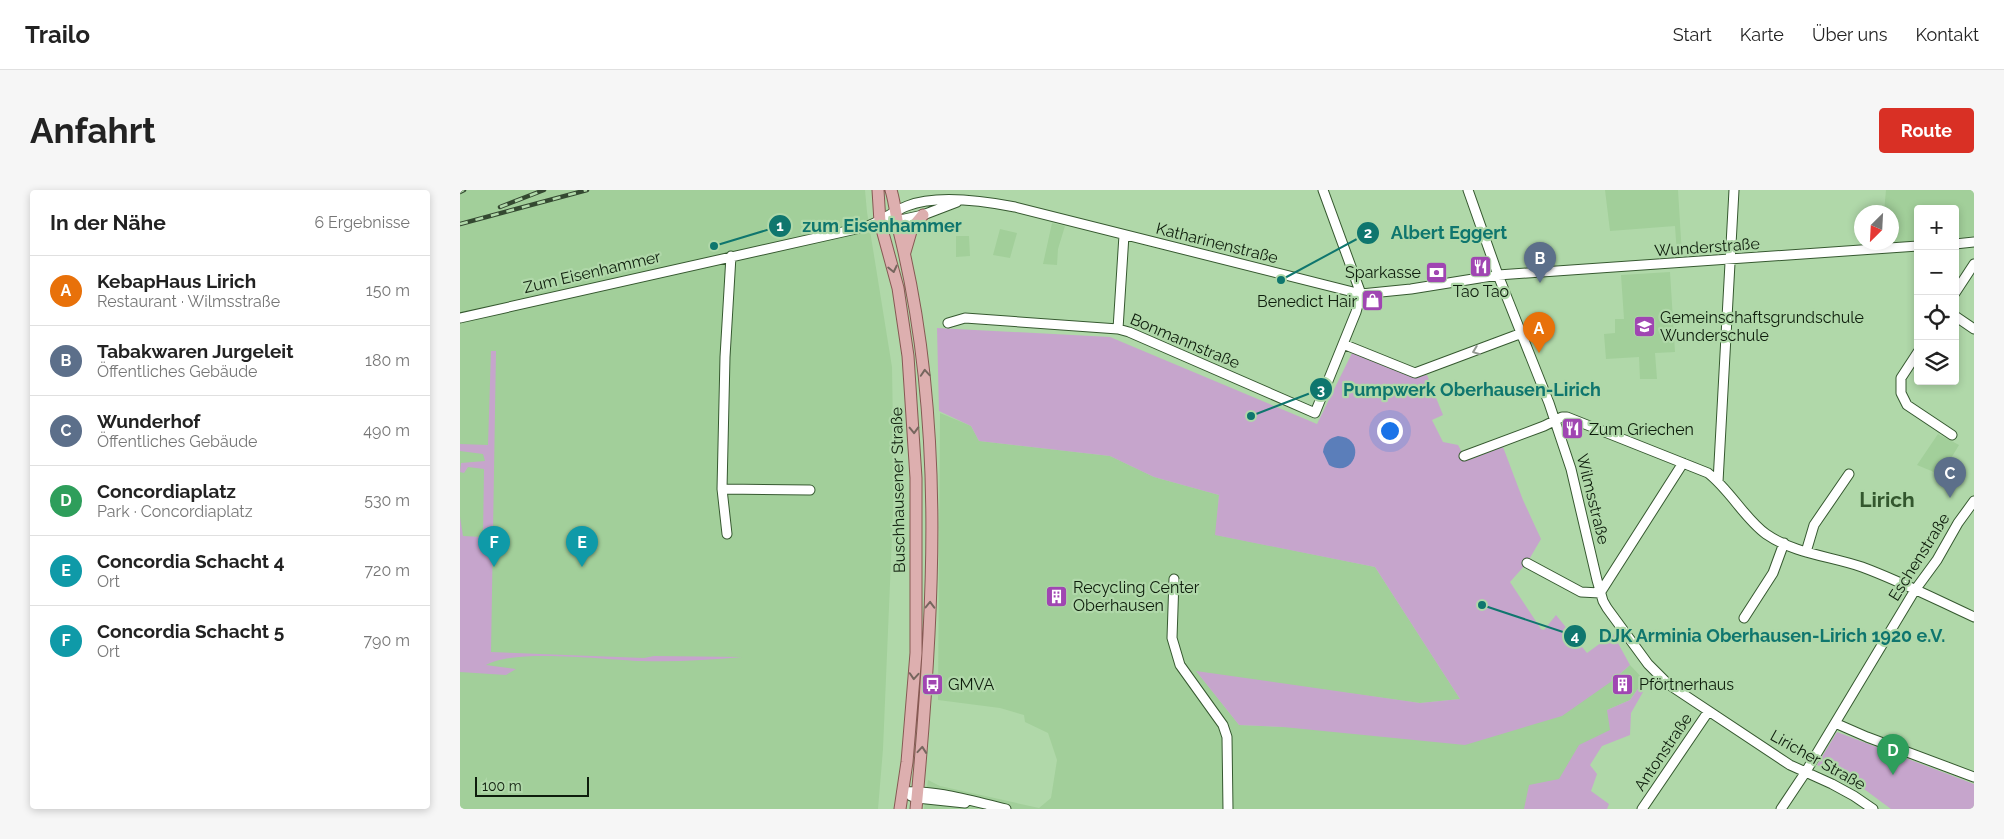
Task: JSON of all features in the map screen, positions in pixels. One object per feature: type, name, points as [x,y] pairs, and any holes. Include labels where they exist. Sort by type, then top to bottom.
[{"type":"main road","name":"Buschhausener Straße","points":[[878,190],[880,222],[898,288],[908,356],[912,393],[916,478],[916,653],[907,762],[900,809]]},
{"type":"main road","name":"Buschhausener Straße","points":[[891,190],[906,252],[924,362],[932,478],[929,654],[917,800]]},
{"type":"main road","points":[[906,252],[912,228],[923,215]]},
{"type":"street","points":[[1323,190],[1361,294],[1343,344],[1415,373],[1522,333]]},
{"type":"street","name":"Wilmsstraße","points":[[1468,190],[1498,275],[1549,403],[1553,421],[1574,479],[1600,593]]},
{"type":"street","points":[[1718,482],[1734,190]]},
{"type":"street","name":"Katharinenstraße","points":[[896,217],[914,204],[948,199],[988,202],[1015,207],[1346,292],[1361,294],[1411,289],[1498,275]]},
{"type":"street","name":"Katharinenstraße","points":[[880,222],[896,217],[923,215],[960,200]]},
{"type":"street","name":"Zum Eisenhammer","points":[[460,318],[865,227],[880,222]]},
{"type":"street","points":[[1118,329],[1124,235]]},
{"type":"street","points":[[1959,244],[1974,242]]},
{"type":"street","name":"Wunderstraße","points":[[1498,275],[1730,261],[1914,246]]},
{"type":"street","points":[[727,534],[722,489],[725,357],[731,256]]},
{"type":"street","points":[[1959,287],[1974,264]]},
{"type":"street","name":"Bonmannstraße","points":[[948,323],[965,318],[1118,329],[1315,413],[1343,344]]},
{"type":"street","points":[[1959,319],[1974,328]]},
{"type":"street","points":[[1914,358],[1901,378],[1901,393],[1907,405],[1952,434]]},
{"type":"street","points":[[1464,456],[1567,417],[1708,473],[1760,530],[1784,543],[1806,552],[1862,567],[1974,617]]},
{"type":"street","points":[[1527,563],[1581,592],[1600,593],[1683,463]]},
{"type":"street","points":[[1806,552],[1814,525],[1849,474]]},
{"type":"street","points":[[722,489],[810,490]]},
{"type":"street","name":"Eschenstraße","points":[[1781,809],[1915,590],[1937,560],[1958,522],[1974,501]]},
{"type":"street","points":[[1744,618],[1773,573],[1784,543]]},
{"type":"street","points":[[1174,579],[1172,638],[1180,665],[1223,725],[1227,737],[1228,809]]},
{"type":"street","name":"Liricher Straße","points":[[1600,593],[1607,608],[1656,674],[1668,684],[1790,765],[1832,784],[1867,807]]},
{"type":"street","name":"Antonstraße","points":[[1642,809],[1708,712]]},
{"type":"street","points":[[1835,723],[1974,777]]},
{"type":"street","points":[[920,774],[936,793]]},
{"type":"street","points":[[902,792],[917,800],[978,803]]},
{"type":"street","points":[[917,800],[936,793],[1006,809]]},
{"type":"street","points":[[927,809],[933,804],[943,801]]},
{"type":"shaded area","points":[[460,190],[865,190],[892,367],[894,489],[883,749],[878,809],[460,809]]},
{"type":"shaded area","points":[[1605,190],[1678,190],[1682,255],[1677,255],[1675,226],[1610,231]]},
{"type":"shaded area","points":[[1886,190],[1974,190],[1974,236],[1959,238],[1959,205],[1914,205],[1914,241],[1899,242],[1899,205],[1885,205]]},
{"type":"shaded area","points":[[1052,223],[1065,226],[1058,249],[1057,265],[1043,264]]},
{"type":"shaded area","points":[[1000,229],[1017,233],[1010,258],[993,255]]},
{"type":"shaded area","points":[[956,236],[969,236],[970,256],[956,257]]},
{"type":"shaded area","name":"Gemeinschaftsgrundschule Wunderschule","points":[[1670,272],[1675,352],[1655,353],[1657,379],[1640,379],[1639,357],[1606,359],[1604,334],[1615,333],[1615,319],[1624,319],[1621,275]]},
{"type":"shaded area","points":[[937,328],[1110,337],[1317,424],[1353,351],[1414,376],[1427,375],[1443,415],[1432,420],[1443,442],[1458,445],[1464,456],[1471,459],[1503,447],[1523,500],[1541,539],[1527,563],[1510,582],[1541,629],[1544,630],[1556,615],[1587,653],[1613,634],[1630,665],[1612,681],[1562,716],[1465,745],[1283,727],[1239,725],[1196,671],[1420,703],[1460,699],[1375,567],[1215,535],[1219,495],[1154,477],[1110,456],[979,441],[971,426],[939,411]]},
{"type":"shaded area","points":[[491,351],[496,351],[491,652],[644,658],[654,656],[742,657],[692,661],[655,661],[561,656],[517,657],[486,665],[516,669],[506,675],[460,672],[460,517],[463,536],[483,537],[484,469],[468,467],[464,473],[460,472],[461,463],[485,461],[483,454],[460,451],[460,444],[488,445]]},
{"type":"shaded area","points":[[940,413],[971,426],[979,441],[1110,456],[1154,477],[1219,495],[1216,535],[1375,567],[1460,699],[1420,703],[1197,672],[1239,725],[1283,727],[1612,681],[1630,665],[1644,680],[1630,700],[1607,710],[1617,735],[1582,760],[1562,809],[924,809],[928,780],[940,786],[1039,808],[1051,798],[1057,760],[1048,733],[1025,722],[1024,715],[1000,708],[938,700]]},
{"type":"shaded area","points":[[1938,434],[1959,445],[1941,475],[1917,465]]},
{"type":"shaded area","points":[[1644,680],[1643,692],[1631,713],[1630,735],[1602,746],[1590,765],[1597,774],[1591,791],[1609,804],[1607,809],[1524,809],[1529,785],[1559,779],[1579,745],[1610,730],[1607,710],[1630,700]]},
{"type":"shaded area","points":[[1837,732],[1974,784],[1974,809],[1891,809],[1864,789],[1817,765]]},
{"type":"water","points":[[1338,436],[1347,438],[1353,443],[1355,450],[1351,463],[1346,467],[1338,468],[1329,465],[1323,452],[1324,446],[1328,441]]},
{"type":"railway","points":[[460,192],[464,190]]},
{"type":"railway","points":[[500,207],[544,190]]},
{"type":"railway","points":[[460,224],[587,190]]},
{"type":"place","name":"zum Eisenhammer","points":[[714,246]]},
{"type":"place","name":"Tao Tao","points":[[1481,267]]},
{"type":"place","name":"Sparkasse","points":[[1437,272]]},
{"type":"place","name":"Albert Eggert","points":[[1281,280]]},
{"type":"place","name":"Tabakwaren Jurgeleit","points":[[1540,283]]},
{"type":"place","name":"Benedict Hair","points":[[1373,301]]},
{"type":"place","name":"Gemeinschaftsgrundschule Wunderschule","points":[[1644,326]]},
{"type":"place","name":"KebapHaus Lirich","points":[[1539,353]]},
{"type":"place","name":"Pumpwerk Oberhausen-Lirich","points":[[1251,416]]},
{"type":"place","name":"Zum Griechen","points":[[1573,429]]},
{"type":"place","name":"Wunderhof","points":[[1950,498]]},
{"type":"place","name":"Concordia Schacht 5","points":[[494,567]]},
{"type":"place","name":"Concordia Schacht 4","points":[[582,567]]},
{"type":"place","name":"Recycling Center Oberhausen","points":[[1057,596]]},
{"type":"place","name":"DJK Arminia Oberhausen-Lirich 1920 e.V.","points":[[1482,605]]},
{"type":"place","name":"GMVA","points":[[932,684]]},
{"type":"place","name":"Pförtnerhaus","points":[[1623,684]]},
{"type":"place","name":"Concordiaplatz","points":[[1893,775]]},
{"type":"district","name":"Lirich","points":[[1887,499]]}]
